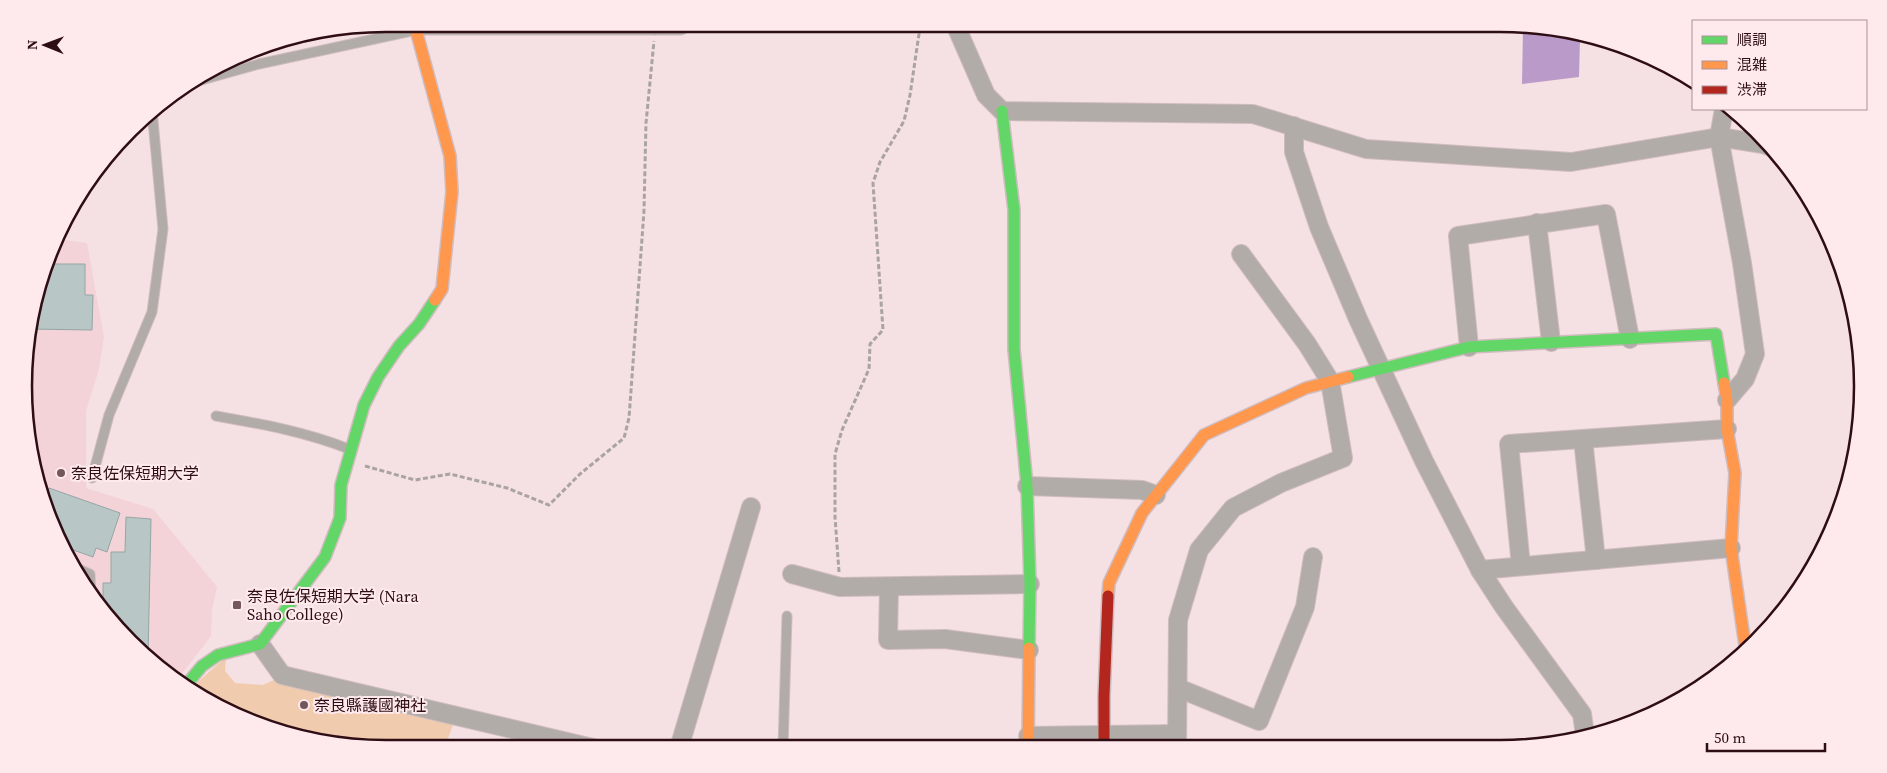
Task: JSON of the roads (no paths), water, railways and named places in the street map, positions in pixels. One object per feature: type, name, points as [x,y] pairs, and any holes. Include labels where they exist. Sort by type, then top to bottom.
[{"type":"street","points":[[189,680],[199,667],[221,653],[260,644],[325,557],[340,518],[341,484],[364,405],[378,377],[399,346],[419,324],[442,289],[452,192],[450,156],[417,32]]},
{"type":"street","points":[[958,32],[986,95],[1002,111],[1014,210],[1014,348],[1027,486],[1030,584],[1028,740]]},
{"type":"street","points":[[1002,111],[1254,114],[1366,149],[1571,162],[1719,137],[1758,143]]},
{"type":"street","points":[[1723,112],[1719,137],[1742,263],[1755,354],[1745,379],[1727,400]]},
{"type":"street","points":[[1294,126],[1294,152],[1316,219],[1358,319],[1382,367],[1424,461],[1480,570],[1504,607],[1582,714],[1584,730]]},
{"type":"street","points":[[1469,346],[1458,236],[1606,214],[1630,340]]},
{"type":"street","points":[[1537,223],[1551,342]]},
{"type":"street","points":[[1177,740],[1178,620],[1200,550],[1232,508],[1281,483],[1343,458],[1330,381],[1307,344],[1241,254]]},
{"type":"street","points":[[1104,740],[1109,583],[1142,513],[1204,435],[1306,388],[1469,346],[1630,340],[1716,334],[1727,400],[1727,429],[1735,473],[1731,548],[1745,643]]},
{"type":"street","points":[[1521,566],[1509,444],[1727,429]]},
{"type":"street","points":[[1583,439],[1596,560]]},
{"type":"street","points":[[1027,486],[1142,490],[1156,495]]},
{"type":"street","points":[[681,740],[751,507]]},
{"type":"street","points":[[1480,570],[1731,548]]},
{"type":"street","points":[[1178,688],[1259,721],[1304,607],[1313,557]]},
{"type":"street","points":[[792,574],[840,587],[1030,584]]},
{"type":"street","points":[[889,587],[888,640],[944,639],[1029,650]]},
{"type":"street","points":[[260,644],[282,675],[559,740]]},
{"type":"lane","points":[[218,75],[395,32]]},
{"type":"lane","points":[[92,478],[109,415],[152,312],[163,229],[153,120]]},
{"type":"lane","points":[[216,416],[273,426],[321,438],[350,449]]},
{"type":"lane","points":[[783,740],[787,616]]},
{"type":"place","name":"奈良佐保短期大学","points":[[61,473]]},
{"type":"place","name":"奈良佐保短期大学 (Nara Saho College)","points":[[237,605]]},
{"type":"place","name":"奈良縣護國神社","points":[[304,705]]}]
